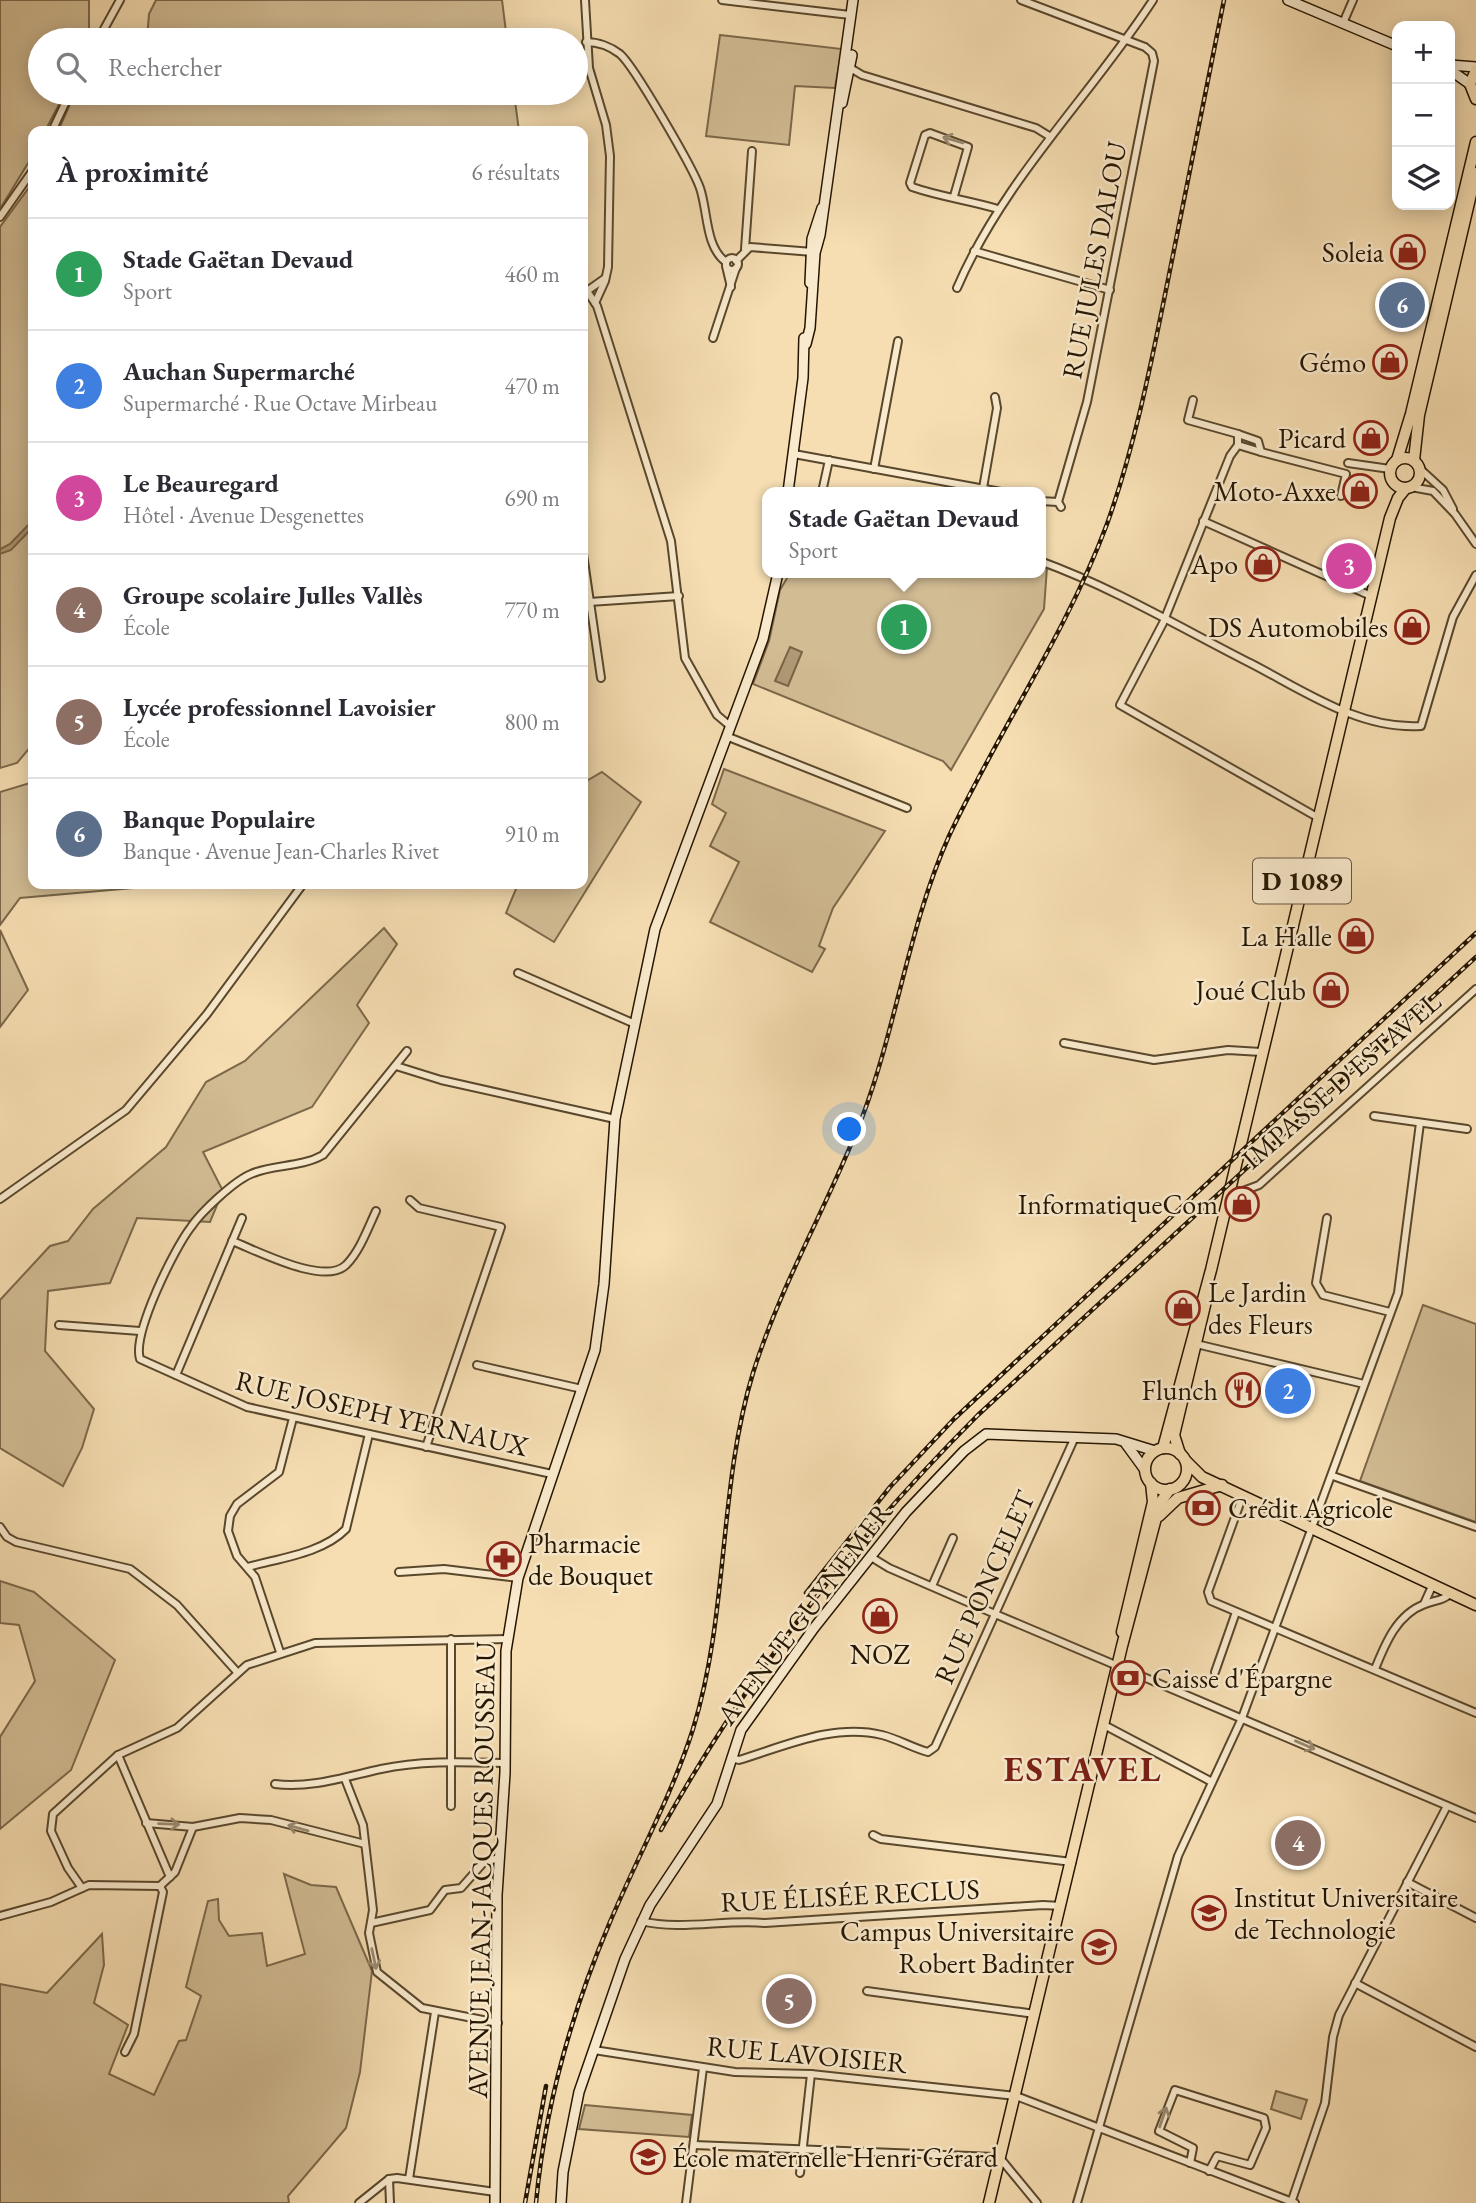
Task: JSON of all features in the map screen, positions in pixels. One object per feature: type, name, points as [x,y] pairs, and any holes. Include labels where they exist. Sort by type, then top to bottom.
[{"type":"main road","points":[[789,487],[810,328],[813,252],[854,32],[850,18],[853,0]]},
{"type":"main road","points":[[1288,0],[1392,44]]},
{"type":"main road","points":[[1455,68],[1476,69],[1470,84]]},
{"type":"main road","points":[[1455,72],[1470,84],[1476,99]]},
{"type":"main road","points":[[1390,518],[1390,475],[1411,414],[1476,142]]},
{"type":"main road","points":[[1390,475],[1400,488],[1408,488],[1420,477],[1417,464],[1419,415],[1476,173]]},
{"type":"main road","points":[[1397,460],[1405,457],[1417,464]]},
{"type":"main road","name":"D 1089","points":[[1183,1457],[1174,1435],[1234,1167],[1390,518],[1408,488]]},
{"type":"main road","name":"AVENUE JEAN-JACQUES ROUSSEAU","points":[[495,2203],[499,1858],[508,1639],[518,1578],[595,1350],[615,1119],[655,929],[763,639],[777,578]]},
{"type":"main road","name":"D 1089","points":[[1159,1450],[1193,1344]]},
{"type":"main road","name":"AVENUE GUYNEMER","points":[[561,2203],[563,2172],[579,2092],[641,1921],[717,1804],[741,1730],[906,1512],[964,1451],[986,1434],[1122,1440],[1159,1450]]},
{"type":"main road","points":[[1122,1440],[1145,1470],[1151,1483],[1153,1502],[1121,1632],[1122,1646]]},
{"type":"main road","points":[[1145,1470],[1148,1460],[1159,1450],[1183,1457],[1202,1477],[1476,1605]]},
{"type":"main road","points":[[1180,1484],[1186,1474],[1183,1457]]},
{"type":"main road","points":[[989,2203],[1122,1646],[1155,1522],[1162,1499],[1170,1489],[1202,1477]]},
{"type":"main road","points":[[1151,1483],[1170,1489]]},
{"type":"main road","points":[[1155,1522],[1178,1498],[1190,1492],[1222,1485]]},
{"type":"street","points":[[105,28],[120,0]]},
{"type":"street","points":[[585,0],[586,28]]},
{"type":"street","points":[[722,0],[850,18]]},
{"type":"street","points":[[1021,0],[1126,39]]},
{"type":"street","points":[[957,288],[998,209],[1049,136],[1126,39],[1153,0]]},
{"type":"street","points":[[1343,23],[1353,0]]},
{"type":"street","name":"RUE JULES DALOU","points":[[1046,502],[1060,505],[1087,402],[1154,61],[1153,53],[1126,39]]},
{"type":"street","points":[[588,42],[608,47],[630,64],[696,178],[710,235],[726,264],[731,287]]},
{"type":"street","points":[[588,52],[610,156],[605,278],[595,303]]},
{"type":"street","points":[[847,66],[862,75],[1036,128],[1049,136]]},
{"type":"street","points":[[845,79],[862,75]]},
{"type":"street","points":[[54,126],[64,105]]},
{"type":"street","points":[[954,196],[968,147],[930,133],[925,135],[910,183],[912,187],[946,198],[954,196],[998,209]]},
{"type":"street","points":[[713,338],[736,264],[745,249],[752,151]]},
{"type":"street","points":[[0,218],[28,177]]},
{"type":"street","points":[[746,232],[755,246]]},
{"type":"street","points":[[745,249],[755,246],[813,252]]},
{"type":"street","points":[[974,251],[1110,290]]},
{"type":"street","points":[[726,264],[731,259],[736,264]]},
{"type":"street","points":[[588,286],[605,278]]},
{"type":"street","points":[[588,292],[595,303],[671,541],[685,658],[717,715],[728,731],[907,808]]},
{"type":"street","points":[[874,469],[898,341]]},
{"type":"street","points":[[982,487],[997,408],[995,397]]},
{"type":"street","points":[[1192,400],[1188,420],[1258,440],[1261,452]]},
{"type":"street","points":[[1238,434],[1238,445],[1203,521],[1164,619],[1120,705],[1317,817]]},
{"type":"street","points":[[1238,445],[1346,474],[1341,496]]},
{"type":"street","points":[[794,454],[976,487]]},
{"type":"street","points":[[823,487],[829,460]]},
{"type":"street","points":[[1348,463],[1390,475]]},
{"type":"street","points":[[1417,464],[1443,490],[1455,514],[1476,544]]},
{"type":"street","points":[[1408,488],[1433,491],[1455,514]]},
{"type":"street","points":[[1203,521],[1371,596]]},
{"type":"street","points":[[1046,563],[1164,619],[1343,712],[1410,727],[1421,726],[1453,617],[1476,575]]},
{"type":"street","points":[[1468,590],[1476,582]]},
{"type":"street","points":[[588,594],[601,678]]},
{"type":"street","points":[[589,602],[679,596]]},
{"type":"street","points":[[0,1199],[126,1110],[207,1014],[299,889]]},
{"type":"street","points":[[519,972],[635,1024]]},
{"type":"street","name":"IMPASSE D'ESTAVEL","points":[[1229,1192],[1243,1191],[1259,1185],[1476,989]]},
{"type":"street","points":[[1064,1043],[1154,1060],[1228,1050],[1261,1052]]},
{"type":"street","points":[[59,1325],[140,1331],[180,1244],[198,1218],[251,1174],[290,1166],[323,1155],[407,1051]]},
{"type":"street","points":[[396,1066],[440,1080],[615,1119]]},
{"type":"street","points":[[1374,1116],[1467,1129]]},
{"type":"street","points":[[1077,2203],[1178,1856],[1242,1718],[1398,1293],[1420,1123]]},
{"type":"street","points":[[410,1200],[419,1208],[501,1227],[426,1447]]},
{"type":"street","points":[[232,1241],[317,1273],[333,1272],[345,1266],[355,1253],[376,1211]]},
{"type":"street","points":[[176,1375],[242,1218]]},
{"type":"street","points":[[1327,1218],[1316,1283],[1318,1291],[1322,1295],[1390,1312]]},
{"type":"street","name":"RUE JOSEPH YERNAUX","points":[[140,1331],[140,1359],[247,1407],[552,1474]]},
{"type":"street","points":[[1193,1344],[1364,1384]]},
{"type":"street","points":[[477,1365],[582,1390]]},
{"type":"street","points":[[280,1652],[255,1577],[230,1543],[230,1516],[248,1493],[279,1472],[293,1418]]},
{"type":"street","points":[[248,1567],[336,1540],[346,1528],[369,1434]]},
{"type":"street","name":"RUE PONCELET","points":[[731,1758],[739,1760],[807,1739],[849,1730],[884,1735],[928,1752],[935,1747],[1075,1437]]},
{"type":"street","points":[[1333,1476],[1476,1527]]},
{"type":"street","points":[[1243,1494],[1208,1592],[1214,1604],[1276,1626],[1476,1713]]},
{"type":"street","points":[[0,1527],[7,1537],[16,1542],[130,1569],[177,1605],[237,1672]]},
{"type":"street","points":[[932,1586],[953,1538]]},
{"type":"street","points":[[871,1557],[995,1614],[1476,1818]]},
{"type":"street","points":[[399,1572],[444,1569],[518,1578]]},
{"type":"street","points":[[1424,1604],[1436,1586]]},
{"type":"street","points":[[1375,1669],[1387,1641],[1401,1620],[1424,1604],[1443,1599],[1451,1593]]},
{"type":"street","points":[[1215,1672],[1236,1612]]},
{"type":"street","points":[[452,1639],[452,1806]]},
{"type":"street","points":[[82,1888],[68,1868],[50,1825],[53,1814],[118,1755],[177,1728],[247,1665],[280,1652],[315,1643],[508,1639]]},
{"type":"street","points":[[1104,1725],[1212,1782]]},
{"type":"street","points":[[118,1755],[170,1877]]},
{"type":"street","points":[[275,1784],[345,1779],[382,1769],[452,1762],[505,1763]]},
{"type":"street","points":[[345,1779],[362,1818],[373,1910],[369,1933],[377,1972],[382,1979],[391,1982],[422,2008],[498,2023]]},
{"type":"street","points":[[1292,2203],[1325,2103],[1332,2037],[1355,1983],[1447,1806]]},
{"type":"street","points":[[146,1823],[193,1827],[240,1818],[271,1820],[365,1844]]},
{"type":"street","points":[[0,1916],[51,1902],[82,1888],[160,1885],[170,1877],[193,1827]]},
{"type":"street","points":[[873,1835],[881,1839],[1072,1862]]},
{"type":"street","points":[[371,1923],[429,1910],[444,1890],[461,1888],[484,1862],[499,1858]]},
{"type":"street","points":[[1407,1882],[1476,1918]]},
{"type":"street","points":[[125,2052],[134,2034],[163,1892],[160,1885]]},
{"type":"street","name":"RUE ÉLISÉE RECLUS","points":[[641,1921],[658,1924],[741,1920],[765,1923],[1061,1906]]},
{"type":"street","points":[[1355,1983],[1476,2048]]},
{"type":"street","points":[[867,1991],[1036,2014]]},
{"type":"street","points":[[409,2179],[435,2012]]},
{"type":"street","name":"RUE LAVOISIER","points":[[594,2050],[703,2068],[811,2074],[1016,2096],[1292,2203]]},
{"type":"street","points":[[686,2203],[703,2068]]},
{"type":"street","points":[[800,2173],[811,2074]]},
{"type":"street","points":[[1190,2163],[1193,2148],[1159,2131],[1175,2090],[1264,2118],[1266,2128],[1253,2162],[1246,2165],[1217,2156],[1209,2171]]},
{"type":"street","points":[[694,2145],[1000,2158],[1037,2203]]},
{"type":"street","points":[[389,2179],[390,2203]]},
{"type":"street","points":[[359,2203],[389,2179],[409,2179],[495,2192]]},
{"type":"shaded area","points":[[0,0],[89,0],[89,28],[28,28],[28,105],[59,105],[48,126],[28,126],[28,163],[0,209]]},
{"type":"shaded area","points":[[156,0],[502,0],[506,28],[148,28],[149,14]]},
{"type":"shaded area","points":[[720,35],[842,49],[835,88],[795,86],[789,145],[706,136]]},
{"type":"shaded area","points":[[70,105],[516,105],[518,126],[60,126]]},
{"type":"shaded area","points":[[28,189],[28,750],[17,763],[0,768],[0,227]]},
{"type":"shaded area","points":[[28,525],[28,532],[11,550],[0,554],[0,549],[10,544]]},
{"type":"shaded area","points":[[1047,567],[1044,609],[951,770],[943,761],[753,684],[769,641],[780,590],[787,578],[1046,578]]},
{"type":"shaded area","points":[[790,647],[802,652],[788,686],[775,681]]},
{"type":"shaded area","points":[[724,769],[885,831],[833,908],[819,946],[825,949],[812,972],[710,922],[739,862],[710,846],[726,813],[712,804]]},
{"type":"shaded area","points":[[602,772],[641,802],[588,887],[588,780]]},
{"type":"shaded area","points":[[28,784],[28,889],[122,889],[20,898],[0,925],[0,792]]},
{"type":"shaded area","points":[[516,889],[587,889],[554,942],[506,913]]},
{"type":"shaded area","points":[[384,928],[397,944],[357,1005],[369,1023],[312,1107],[203,1152],[223,1191],[210,1222],[137,1218],[110,1283],[48,1291],[45,1351],[94,1409],[82,1448],[63,1486],[0,1448],[0,1300],[50,1246],[68,1241],[93,1209],[166,1147],[206,1082],[245,1061]]},
{"type":"shaded area","points":[[0,930],[28,990],[0,1027]]},
{"type":"shaded area","points":[[1423,1305],[1476,1324],[1476,1522],[1360,1481]]},
{"type":"shaded area","points":[[0,1581],[34,1592],[115,1660],[71,1770],[0,1829],[0,1737],[35,1681],[19,1625],[0,1623]]},
{"type":"shaded area","points":[[284,1874],[311,1885],[336,1887],[372,1971],[360,2072],[346,2128],[288,2196],[289,2203],[0,2203],[0,1984],[47,1993],[102,1934],[104,1965],[94,2003],[128,2025],[109,2074],[154,2095],[179,2041],[186,2040],[201,1996],[186,1987],[208,1901],[218,1899],[219,1920],[229,1936],[262,1933],[267,1966],[305,1954]]},
{"type":"shaded area","points":[[1276,2091],[1307,2100],[1301,2119],[1271,2109]]},
{"type":"shaded area","points":[[585,2105],[692,2115],[689,2137],[579,2129]]},
{"type":"railway","points":[[536,2203],[553,2095],[572,2024],[596,1956],[665,1802],[693,1729],[713,1641],[728,1506],[742,1417],[764,1340],[863,1115],[885,1046],[923,904],[949,836],[1072,604],[1107,524],[1117,493],[1150,369],[1224,0]]},
{"type":"railway","points":[[806,1593],[890,1487],[954,1419],[1476,933]]},
{"type":"railway","points":[[661,1830],[729,1718],[805,1611],[846,1560],[933,1462],[978,1415],[1476,957]]},
{"type":"railway","points":[[525,2203],[546,2086]]},
{"type":"place","name":"Soleia","points":[[1408,252]]},
{"type":"place","name":"Banque Populaire","points":[[1402,305]]},
{"type":"place","name":"Gémo","points":[[1390,362]]},
{"type":"place","name":"Picard","points":[[1371,438]]},
{"type":"place","name":"Moto-Axxe","points":[[1360,491]]},
{"type":"place","name":"Apo","points":[[1263,564]]},
{"type":"place","name":"Le Beauregard","points":[[1349,566]]},
{"type":"place","name":"Stade Gaëtan Devaud","points":[[904,627]]},
{"type":"place","name":"DS Automobiles","points":[[1412,627]]},
{"type":"place","name":"La Halle","points":[[1356,936]]},
{"type":"place","name":"Joué Club","points":[[1331,990]]},
{"type":"place","name":"InformatiqueCom","points":[[1242,1204]]},
{"type":"place","name":"Le Jardin des Fleurs","points":[[1183,1308]]},
{"type":"place","name":"Flunch","points":[[1243,1390]]},
{"type":"place","name":"Auchan Supermarché","points":[[1288,1391]]},
{"type":"place","name":"Crédit Agricole","points":[[1203,1508]]},
{"type":"place","name":"Pharmacie de Bouquet","points":[[504,1559]]},
{"type":"place","name":"NOZ","points":[[880,1616]]},
{"type":"place","name":"Caisse d'Épargne","points":[[1128,1678]]},
{"type":"place","name":"Groupe scolaire Julles Vallès","points":[[1298,1843]]},
{"type":"place","name":"Institut Universitaire de Technologie","points":[[1209,1913]]},
{"type":"place","name":"Campus Universitaire Robert Badinter","points":[[1099,1947]]},
{"type":"place","name":"Lycée professionnel Lavoisier","points":[[789,2001]]},
{"type":"place","name":"École maternelle Henri Gérard","points":[[648,2157]]},
{"type":"district","name":"ESTAVEL","points":[[1083,1769]]}]
